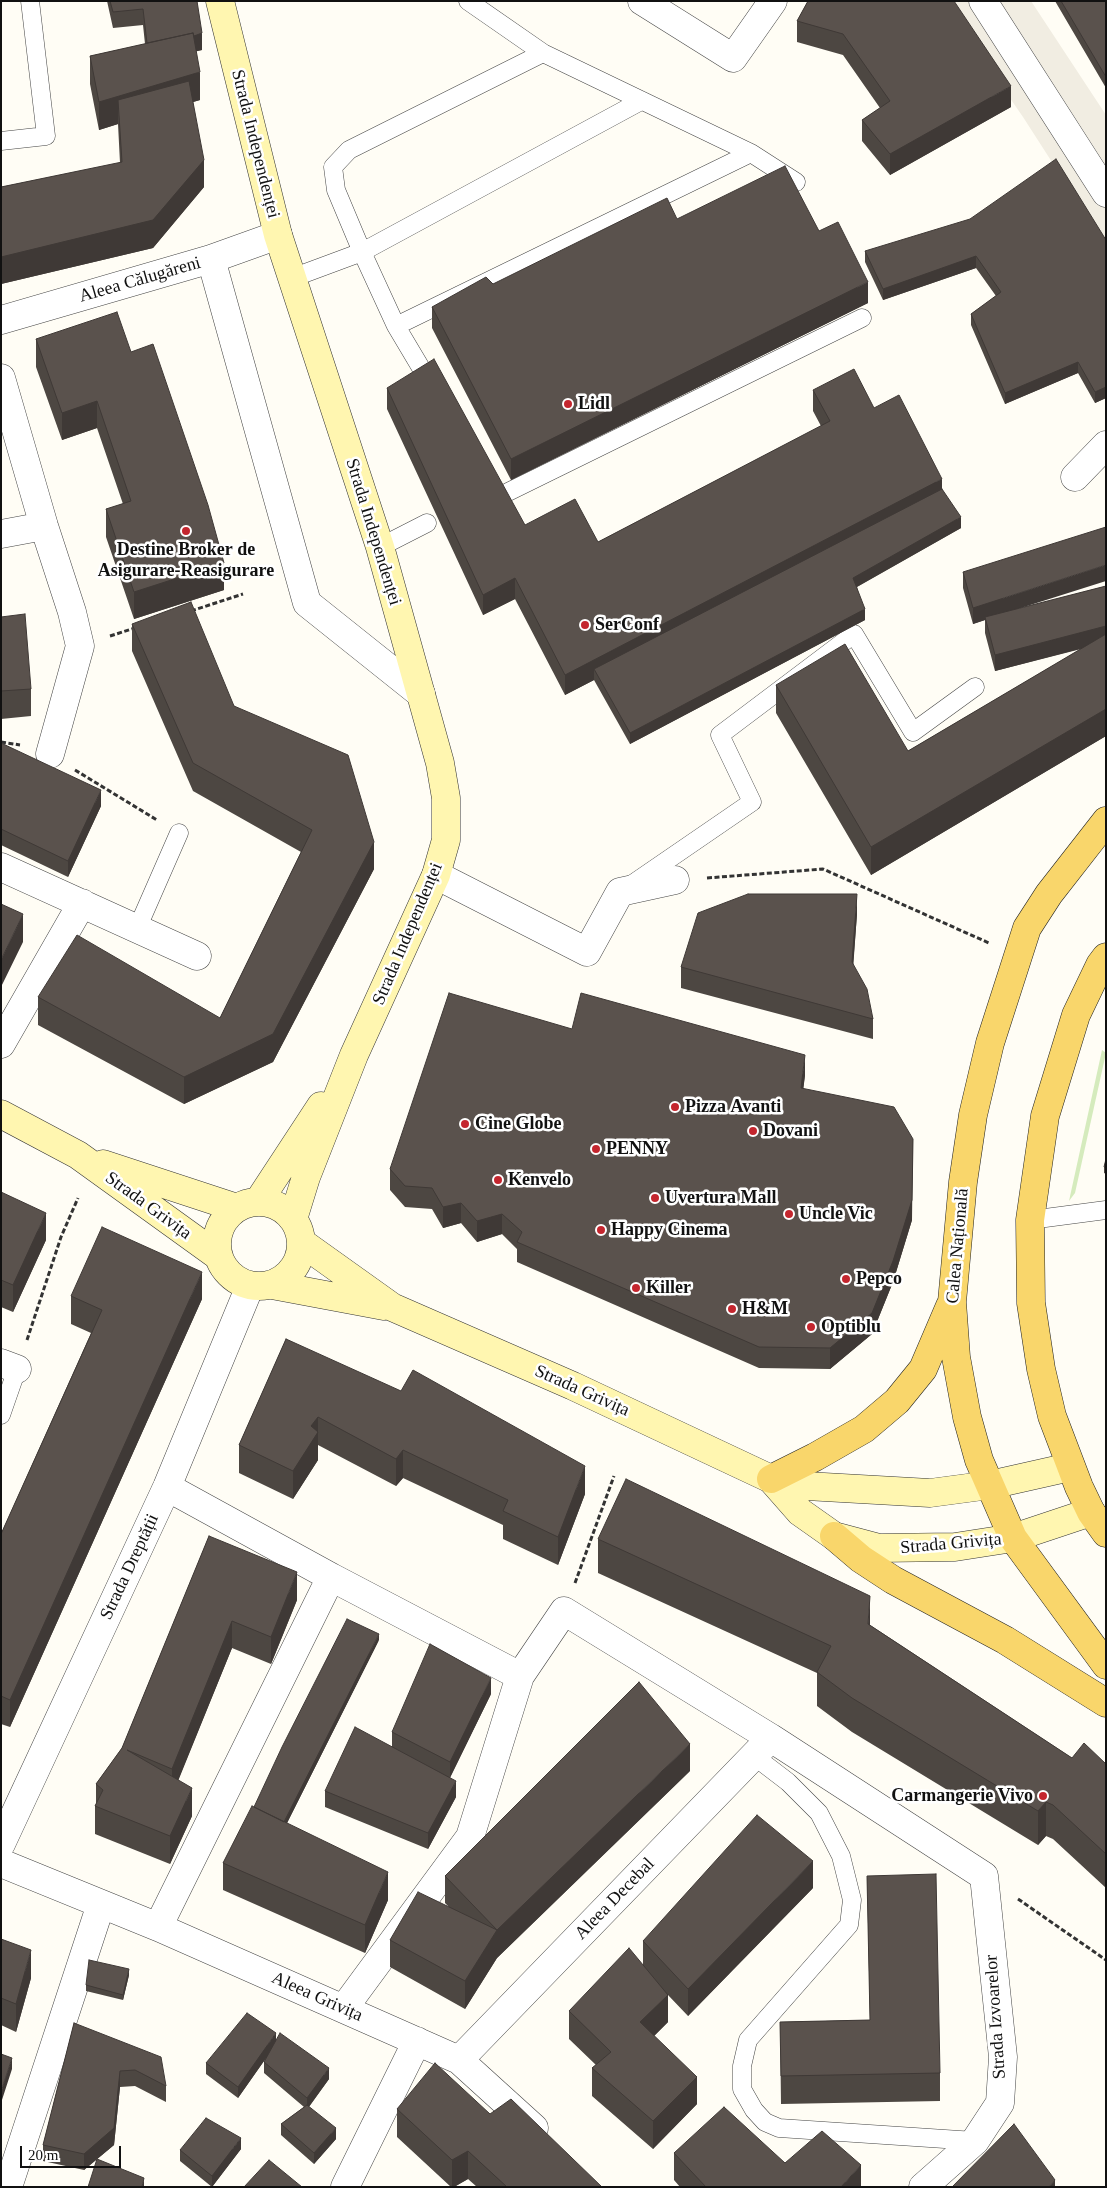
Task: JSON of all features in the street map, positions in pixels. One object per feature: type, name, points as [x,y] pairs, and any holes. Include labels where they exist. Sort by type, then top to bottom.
[{"type":"main road","name":"Strada Independenței","points":[[220,1],[278,235],[380,547],[440,763],[446,798],[446,840],[436,875],[354,1055],[306,1177],[297,1230]]},
{"type":"main road","name":"Calea Națională","points":[[1106,821],[1049,894],[1027,928],[990,1043],[973,1115],[963,1182],[952,1302],[956,1357],[967,1417],[979,1460],[1012,1538],[1106,1665]]},
{"type":"main road","points":[[1098,1523],[1070,1467],[1052,1416],[1041,1369],[1031,1304],[1030,1220],[1045,1116],[1076,1014],[1104,965]]},
{"type":"main road","name":"Strada Independenței","points":[[247,1205],[354,1055]]},
{"type":"main road","name":"Strada Grivița","points":[[1,1114],[78,1156],[218,1256]]},
{"type":"main road","name":"Strada Grivița","points":[[78,1156],[247,1205]]},
{"type":"main road","points":[[271,1204],[283,1209],[297,1230],[300,1256],[294,1268],[284,1278],[261,1285],[236,1280],[225,1270],[218,1256],[216,1242],[219,1228],[227,1216],[247,1205],[271,1204]]},
{"type":"main road","name":"Strada Grivița","points":[[297,1230],[392,1307]]},
{"type":"main road","name":"Strada Grivița","points":[[261,1285],[392,1307],[573,1386],[770,1479],[806,1486],[930,1493],[990,1486],[1070,1467]]},
{"type":"main road","points":[[770,1479],[815,1457],[864,1429],[897,1401],[922,1369],[952,1302]]},
{"type":"main road","name":"Strada Grivița","points":[[770,1479],[800,1512],[834,1536],[880,1548],[955,1547],[1098,1523]]},
{"type":"main road","points":[[834,1536],[861,1559],[893,1580],[1005,1640],[1106,1704]]},
{"type":"street","points":[[642,1],[733,58],[773,1]]},
{"type":"street","points":[[982,1],[1106,193]]},
{"type":"street","name":"Aleea Călugăreni","points":[[1,320],[211,259],[278,235]]},
{"type":"street","points":[[211,259],[307,603],[421,694]]},
{"type":"street","points":[[1,378],[44,526],[72,612],[80,646],[50,754]]},
{"type":"street","points":[[1075,477],[1106,445]]},
{"type":"street","points":[[1,534],[44,526]]},
{"type":"street","points":[[1,867],[197,956]]},
{"type":"street","points":[[436,875],[587,952],[620,892],[674,880]]},
{"type":"street","points":[[1,1044],[82,903]]},
{"type":"street","name":"Strada Dreptății","points":[[1,1844],[261,1285]]},
{"type":"street","points":[[167,1487],[331,1577],[520,1676]]},
{"type":"street","points":[[158,1927],[331,1577]]},
{"type":"street","points":[[344,2008],[470,1837],[520,1676],[564,1611],[762,1747],[984,1876]]},
{"type":"street","name":"Aleea Decebal","points":[[459,2060],[762,1747]]},
{"type":"street","name":"Aleea Grivița","points":[[1,1863],[158,1927],[459,2060],[554,2147]]},
{"type":"street","name":"Strada Izvoarelor","points":[[923,2187],[974,2140],[1000,2103],[1002,2057],[984,1876]]},
{"type":"street","points":[[8,2187],[101,1904]]},
{"type":"street","points":[[345,2187],[417,2041]]},
{"type":"lane","points":[[1,141],[46,136],[30,1]]},
{"type":"lane","points":[[468,1],[543,53],[751,153],[796,182]]},
{"type":"lane","points":[[421,368],[396,326],[362,252],[336,190],[333,167],[349,150],[543,53]]},
{"type":"lane","points":[[292,278],[362,252],[641,101]]},
{"type":"lane","points":[[396,326],[751,153]]},
{"type":"lane","points":[[508,492],[862,318]]},
{"type":"lane","points":[[380,547],[427,523]]},
{"type":"lane","points":[[620,892],[752,802],[720,735],[854,634],[913,732],[975,687]]},
{"type":"lane","points":[[137,928],[179,833]]},
{"type":"lane","points":[[1030,1220],[1106,1210]]},
{"type":"lane","points":[[1,1415],[9,1366]]},
{"type":"lane","points":[[762,1747],[788,1782],[820,1813],[841,1856],[852,1900],[850,1925],[748,2040],[742,2066],[742,2089],[765,2122],[779,2128],[974,2140]]},
{"type":"path","points":[[188,611],[243,594]]},
{"type":"path","points":[[80,646],[143,626]]},
{"type":"path","points":[[1,742],[50,754],[179,833]]},
{"type":"path","points":[[674,880],[823,869],[990,943]]},
{"type":"path","points":[[9,1366],[78,1198]]},
{"type":"path","points":[[564,1611],[614,1476]]},
{"type":"path","points":[[984,1876],[1106,1960]]},
{"type":"green space","points":[[1102,1050],[1106,1053],[1075,1193],[1069,1201]]},
{"type":"shaded area","points":[[943,1],[1031,1],[1106,115],[1106,246],[1023,117]]},
{"type":"building","points":[[110,1],[197,1],[202,33],[194,36],[193,33],[147,43],[143,9],[113,12]]},
{"type":"building","points":[[808,1],[954,1],[1011,86],[890,154],[862,120],[890,101],[843,34],[797,21]]},
{"type":"building","points":[[1061,1],[1106,1],[1106,77]]},
{"type":"building","points":[[193,33],[200,72],[99,102],[90,56]]},
{"type":"building","points":[[189,81],[204,160],[153,220],[1,257],[1,187],[122,162],[118,100]]},
{"type":"building","points":[[1056,159],[1106,240],[1106,387],[1095,392],[1078,362],[1005,393],[971,314],[1001,292],[976,256],[883,289],[865,251],[970,219]]},
{"type":"building","name":"Lidl","points":[[785,166],[819,231],[838,222],[868,282],[511,459],[432,307],[486,277],[493,284],[667,198],[677,219]]},
{"type":"building","points":[[117,312],[131,352],[153,344],[208,505],[224,563],[134,592],[106,509],[131,501],[97,401],[62,413],[36,339]]},
{"type":"building","points":[[434,359],[525,525],[575,499],[598,542],[830,421],[813,390],[854,369],[874,408],[899,395],[942,479],[565,675],[515,578],[483,595],[387,388]]},
{"type":"building","points":[[942,489],[961,517],[853,578],[865,609],[630,733],[594,669]]},
{"type":"building","points":[[1106,527],[1106,565],[973,608],[963,572]]},
{"type":"building","points":[[1106,586],[1106,626],[995,655],[985,617]]},
{"type":"building","points":[[191,602],[234,706],[348,755],[374,842],[273,1034],[184,1077],[38,997],[77,935],[220,1018],[312,830],[193,763],[132,624]]},
{"type":"building","points":[[25,614],[31,689],[1,691],[1,617]]},
{"type":"building","points":[[1106,634],[1106,709],[871,847],[776,685],[845,644],[908,751]]},
{"type":"building","points":[[1,743],[101,790],[68,861],[1,829]]},
{"type":"building","points":[[748,894],[857,894],[852,962],[867,989],[873,1019],[681,967],[698,913]]},
{"type":"building","points":[[1,904],[23,914],[1,960]]},
{"type":"building","name":"Uvertura Mall","points":[[449,993],[572,1029],[581,993],[805,1055],[801,1088],[894,1107],[913,1139],[912,1200],[893,1261],[872,1313],[830,1348],[759,1347],[517,1242],[522,1232],[502,1214],[477,1221],[461,1203],[443,1207],[432,1188],[405,1186],[390,1169]]},
{"type":"building","points":[[1,1192],[46,1213],[13,1285],[1,1280]]},
{"type":"building","points":[[102,1227],[202,1272],[10,1700],[1,1696],[1,1534],[102,1310],[71,1296]]},
{"type":"building","points":[[286,1339],[401,1391],[413,1370],[585,1466],[558,1537],[503,1511],[508,1500],[403,1450],[396,1459],[318,1417],[311,1426],[318,1432],[293,1471],[239,1445]]},
{"type":"building","points":[[626,1479],[870,1596],[868,1624],[1072,1758],[1084,1743],[1106,1764],[1106,1854],[1053,1805],[1046,1802],[1038,1811],[852,1698],[817,1672],[831,1646],[598,1539]]},
{"type":"building","points":[[209,1536],[297,1572],[271,1637],[232,1621],[172,1769],[127,1750],[192,1788],[170,1836],[95,1806],[103,1790],[96,1784],[122,1748]]},
{"type":"building","points":[[347,1619],[379,1634],[284,1822],[254,1807],[282,1747]]},
{"type":"building","points":[[430,1644],[491,1678],[450,1762],[392,1732]]},
{"type":"building","points":[[639,1682],[690,1744],[497,1930],[445,1876]]},
{"type":"building","points":[[355,1727],[456,1781],[428,1833],[325,1791]]},
{"type":"building","points":[[252,1806],[388,1872],[365,1925],[223,1863]]},
{"type":"building","points":[[757,1815],[813,1861],[688,1989],[643,1941]]},
{"type":"building","points":[[936,1874],[940,2073],[781,2076],[780,2022],[870,2020],[867,1876]]},
{"type":"building","points":[[418,1892],[497,1930],[465,1981],[390,1940]]},
{"type":"building","points":[[1,1939],[31,1950],[16,2004],[1,1998]]},
{"type":"building","points":[[629,1948],[668,1995],[640,2022],[697,2077],[653,2121],[592,2068],[611,2052],[569,2011]]},
{"type":"building","points":[[89,1960],[129,1969],[123,1995],[86,1985]]},
{"type":"building","points":[[247,2013],[276,2033],[238,2087],[206,2063]]},
{"type":"building","points":[[74,2023],[161,2057],[166,2086],[135,2070],[120,2071],[114,2128],[84,2154],[43,2145]]},
{"type":"building","points":[[280,2033],[329,2068],[307,2098],[264,2062]]},
{"type":"building","points":[[1,2054],[12,2058],[1,2092]]},
{"type":"building","points":[[435,2063],[490,2114],[511,2099],[602,2187],[507,2187],[468,2151],[452,2160],[397,2109]]},
{"type":"building","points":[[307,2105],[336,2128],[314,2153],[281,2124]]},
{"type":"building","points":[[724,2107],[785,2163],[822,2131],[861,2165],[841,2187],[706,2187],[674,2153]]},
{"type":"building","points":[[206,2118],[241,2138],[212,2176],[180,2150]]},
{"type":"building","points":[[1014,2124],[1055,2180],[1049,2187],[952,2187]]},
{"type":"building","points":[[97,2159],[144,2178],[142,2187],[88,2187]]},
{"type":"building","points":[[269,2160],[302,2187],[244,2187]]},
{"type":"place","name":"Lidl","points":[[568,404]]},
{"type":"place","name":"Destine Broker de Asigurare-Reasigurare","points":[[186,531]]},
{"type":"place","name":"SerConf","points":[[585,625]]},
{"type":"place","name":"Pizza Avanti","points":[[675,1107]]},
{"type":"place","name":"Cine Globe","points":[[465,1124]]},
{"type":"place","name":"Dovani","points":[[753,1131]]},
{"type":"place","name":"PENNY","points":[[596,1149]]},
{"type":"place","name":"Kenvelo","points":[[498,1180]]},
{"type":"place","name":"Uvertura Mall","points":[[655,1198]]},
{"type":"place","name":"Uncle Vic","points":[[789,1214]]},
{"type":"place","name":"Happy Cinema","points":[[601,1230]]},
{"type":"place","name":"Pepco","points":[[846,1279]]},
{"type":"place","name":"Killer","points":[[636,1288]]},
{"type":"place","name":"H&M","points":[[732,1309]]},
{"type":"place","name":"Optiblu","points":[[811,1327]]},
{"type":"place","name":"Carmangerie Vivo","points":[[1043,1796]]}]
